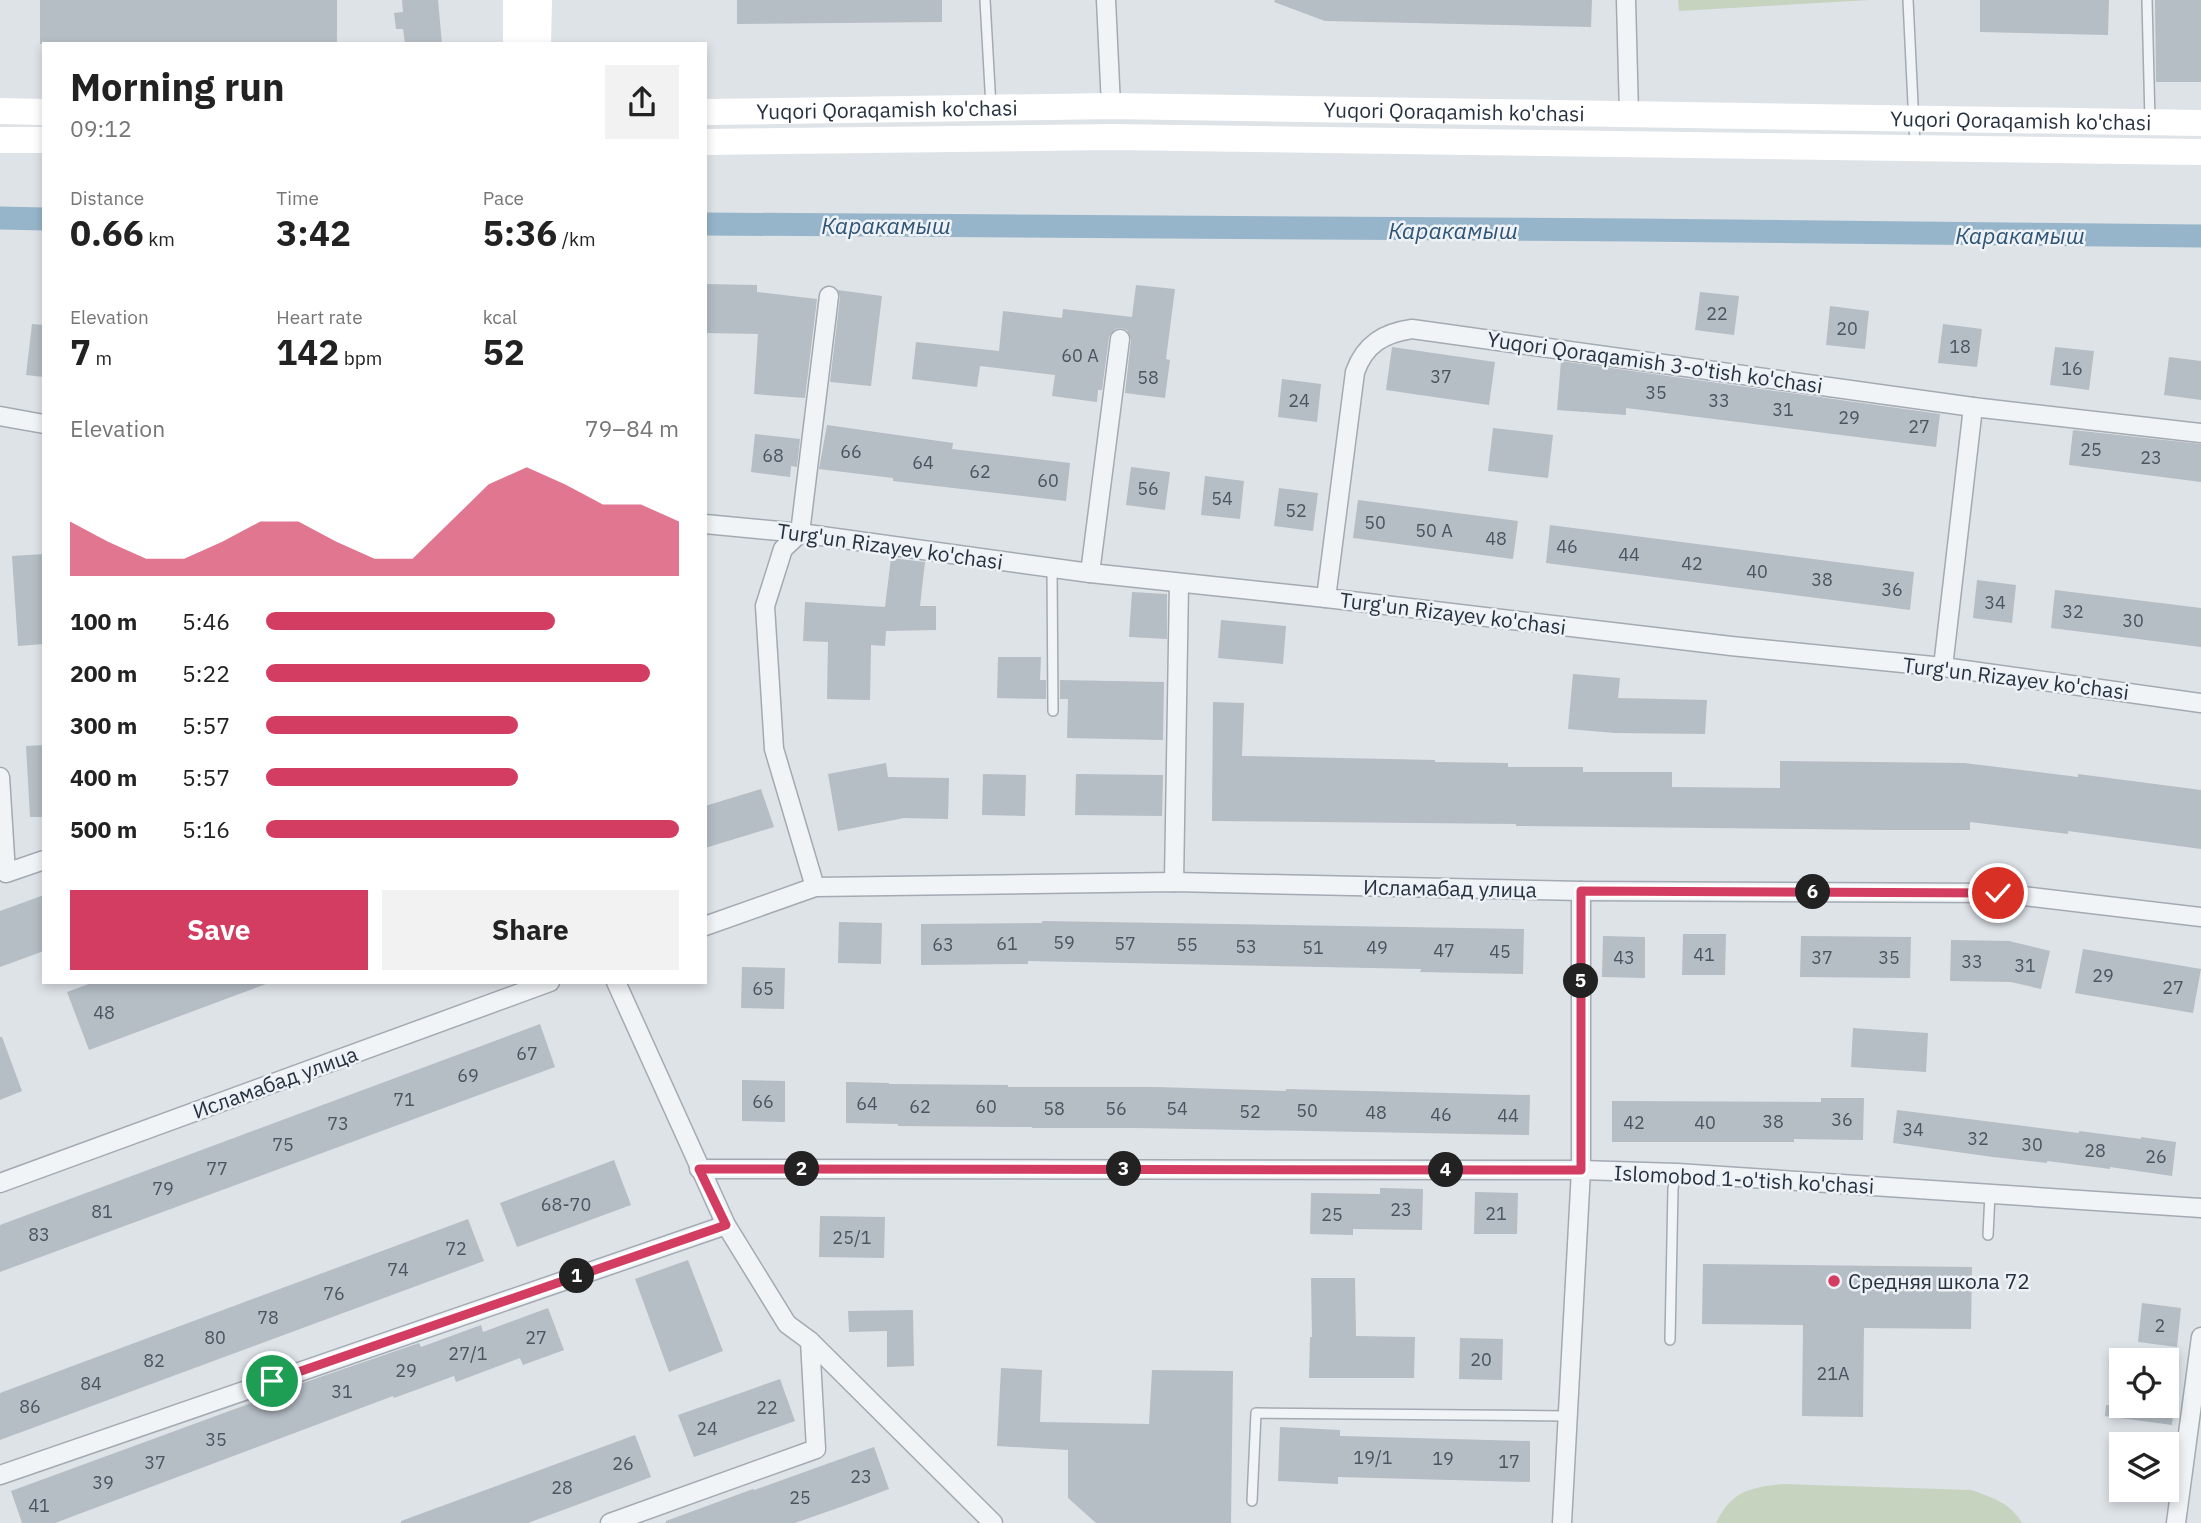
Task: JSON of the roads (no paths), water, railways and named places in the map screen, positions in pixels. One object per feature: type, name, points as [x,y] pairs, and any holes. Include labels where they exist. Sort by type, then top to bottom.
[{"type":"main road","points":[[516,0],[516,42]]},
{"type":"main road","points":[[538,42],[539,0]]},
{"type":"main road","name":"Yuqori Qoraqamish ko'chasi","points":[[707,112],[1111,106],[2201,123]]},
{"type":"main road","points":[[0,111],[42,112]]},
{"type":"main road","name":"Yuqori Qoraqamish ko'chasi","points":[[707,142],[1112,137],[2201,152]]},
{"type":"main road","points":[[0,140],[42,140]]},
{"type":"street","points":[[1106,0],[1111,106]]},
{"type":"street","points":[[1626,0],[1629,114]]},
{"type":"street","points":[[815,887],[774,749],[765,606],[783,549],[800,533],[829,296]]},
{"type":"street","name":"Yuqori Qoraqamish 3-o'tish ko'chasi","points":[[1326,598],[1355,372],[1362,356],[1374,342],[1402,330],[1412,329],[1973,407],[2201,433]]},
{"type":"street","points":[[1090,573],[1120,340]]},
{"type":"street","points":[[1943,667],[1973,407]]},
{"type":"street","points":[[0,416],[42,424]]},
{"type":"street","name":"Turg'un Rizayev ko'chasi","points":[[707,524],[800,533],[1090,573],[1731,646],[1943,667],[2201,703]]},
{"type":"street","points":[[1174,882],[1180,583]]},
{"type":"street","points":[[0,777],[6,873],[42,861]]},
{"type":"street","name":"Исламабад улица","points":[[707,925],[815,887],[1174,882],[1581,891],[1998,893],[2201,917]]},
{"type":"street","points":[[1562,1523],[1581,1170],[1581,891]]},
{"type":"street","name":"Исламабад улица","points":[[0,1183],[545,984]]},
{"type":"street","points":[[617,984],[726,1225],[788,1324],[810,1341],[993,1523]]},
{"type":"street","name":"Islomobod 1-o'tish ko'chasi","points":[[699,1169],[1581,1170],[1677,1173],[2201,1208]]},
{"type":"street","points":[[0,1475],[726,1225]]},
{"type":"street","points":[[2176,1523],[2194,1456],[2201,1337]]},
{"type":"street","points":[[610,1523],[816,1450],[810,1341]]},
{"type":"lane","points":[[985,0],[991,108]]},
{"type":"lane","points":[[1908,0],[1915,148]]},
{"type":"lane","points":[[2147,0],[2150,122]]},
{"type":"lane","points":[[1052,568],[1052,711]]},
{"type":"lane","points":[[1670,1340],[1673,1188],[1677,1173]]},
{"type":"lane","points":[[1988,1235],[1990,1194]]},
{"type":"lane","points":[[1252,1501],[1256,1413],[1566,1416]]},
{"type":"waterway","name":"Каракамыш","points":[[0,218],[42,219]]},
{"type":"waterway","name":"Каракамыш","points":[[707,224],[2201,236]]},
{"type":"place","name":"Средняя школа 72","points":[[1834,1281]]}]
